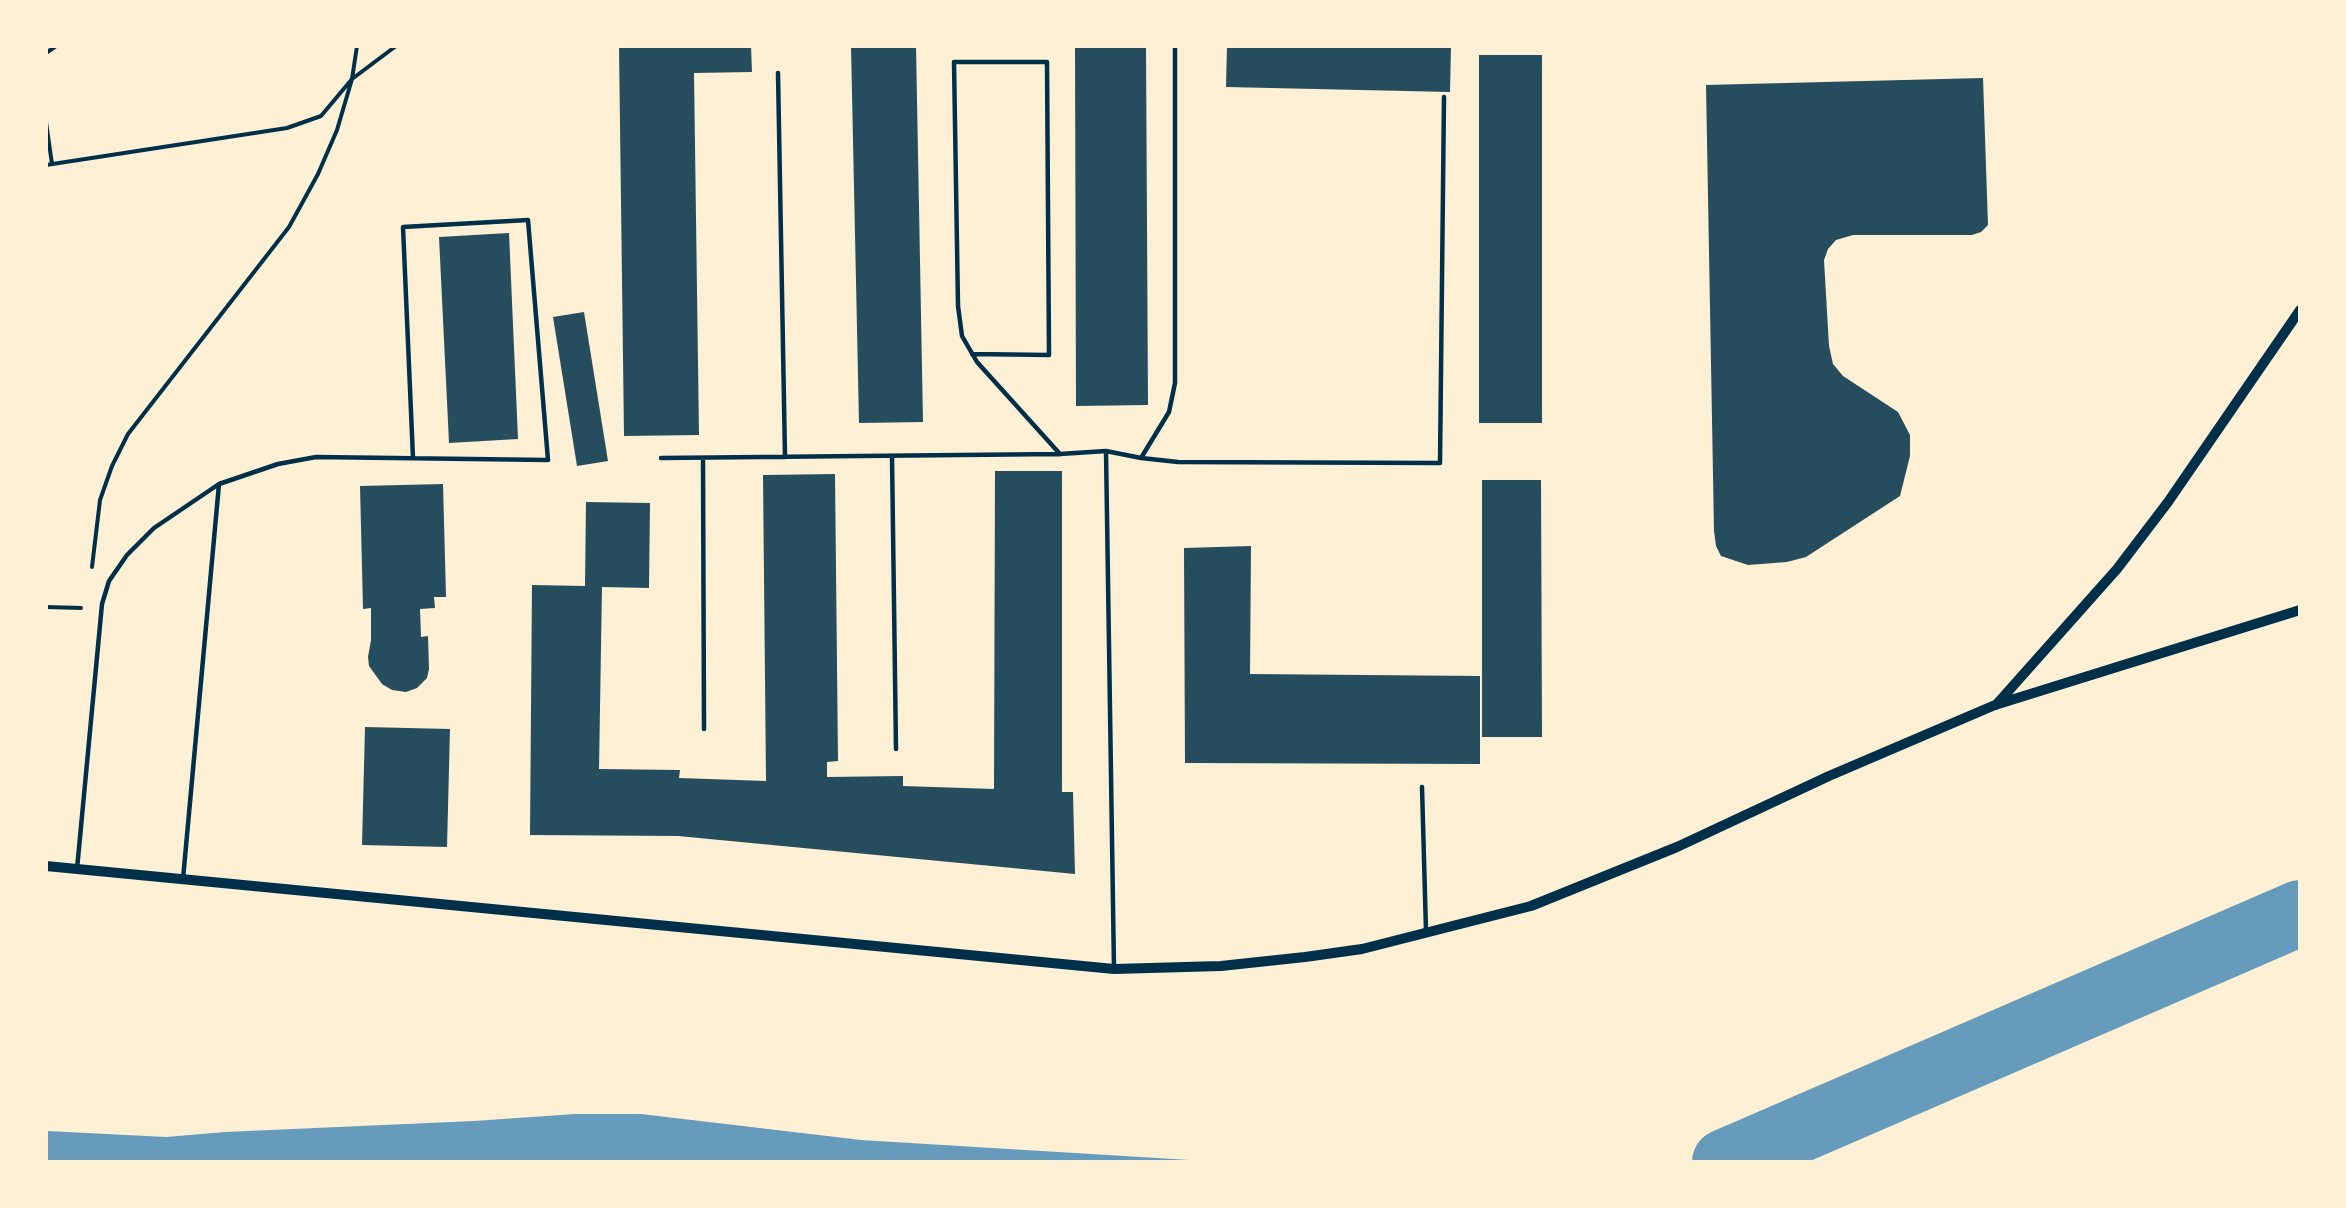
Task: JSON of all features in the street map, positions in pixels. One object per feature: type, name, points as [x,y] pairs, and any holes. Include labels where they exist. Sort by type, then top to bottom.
[{"type":"street","points":[[1995,705],[2117,569],[2168,502],[2300,310]]},
{"type":"street","points":[[46,866],[1114,969],[1221,966],[1305,957],[1362,949],[1531,906],[1656,856],[1829,776],[1995,705],[2300,610]]},
{"type":"lane","points":[[1141,458],[1169,412],[1175,383],[1175,46]]},
{"type":"lane","points":[[972,354],[1048,355],[1047,62],[954,62],[958,306],[962,336],[972,354],[977,362],[1060,454]]},
{"type":"lane","points":[[778,73],[785,457]]},
{"type":"lane","points":[[661,458],[1060,454],[1106,451],[1178,462],[1440,463],[1444,96]]},
{"type":"lane","points":[[78,869],[102,603],[109,581],[127,555],[154,528],[219,484],[278,464],[316,457],[413,458],[548,459],[528,220],[403,227],[413,458]]},
{"type":"lane","points":[[1106,451],[1114,969]]},
{"type":"lane","points":[[892,456],[896,749]]},
{"type":"lane","points":[[703,458],[704,729]]},
{"type":"lane","points":[[183,879],[219,484]]},
{"type":"lane","points":[[1422,787],[1426,934]]},
{"type":"path","points":[[46,53],[56,46]]},
{"type":"path","points":[[91,576],[100,500],[112,465],[128,434],[289,227],[333,141],[352,79],[357,46]]},
{"type":"path","points":[[46,165],[287,128],[321,116],[352,79],[396,46]]},
{"type":"path","points":[[46,122],[52,164]]},
{"type":"path","points":[[46,607],[87,608]]},
{"type":"water","points":[[575,1114],[641,1114],[861,1140],[1206,1161],[47,1161],[47,1131],[166,1137]]},
{"type":"building","points":[[619,46],[751,46],[752,72],[694,73],[699,435],[624,436]]},
{"type":"building","points":[[851,46],[916,46],[923,422],[859,423]]},
{"type":"building","points":[[1075,46],[1146,46],[1148,405],[1076,406]]},
{"type":"building","points":[[1227,46],[1451,46],[1450,92],[1226,87]]},
{"type":"building","points":[[1479,55],[1542,55],[1542,423],[1479,423]]},
{"type":"building","points":[[1983,78],[1988,225],[1981,232],[1972,235],[1853,235],[1836,240],[1828,249],[1824,260],[1829,346],[1833,364],[1843,376],[1898,412],[1910,435],[1910,456],[1900,496],[1806,557],[1787,562],[1748,565],[1721,556],[1716,546],[1714,531],[1706,85]]},
{"type":"building","points":[[509,233],[518,439],[449,443],[439,237]]},
{"type":"building","points":[[584,312],[608,461],[577,466],[553,317]]},
{"type":"building","points":[[995,471],[1062,471],[1062,792],[1073,792],[1075,874],[678,836],[530,835],[532,585],[585,586],[586,502],[650,503],[649,588],[602,587],[599,769],[680,770],[679,778],[766,781],[763,475],[835,474],[838,761],[827,762],[827,777],[903,776],[903,786],[994,789]]},
{"type":"building","points":[[1482,480],[1541,480],[1542,737],[1482,737]]},
{"type":"building","points":[[443,484],[446,597],[434,597],[435,608],[420,609],[421,637],[428,636],[427,678],[417,688],[406,692],[392,690],[382,684],[369,666],[371,608],[363,609],[360,486]]},
{"type":"building","points":[[1251,546],[1250,674],[1480,676],[1480,764],[1185,763],[1184,548]]},
{"type":"building","points":[[365,727],[450,729],[447,847],[362,845]]},
{"type":"waterway","points":[[1725,1162],[2300,913]]}]
